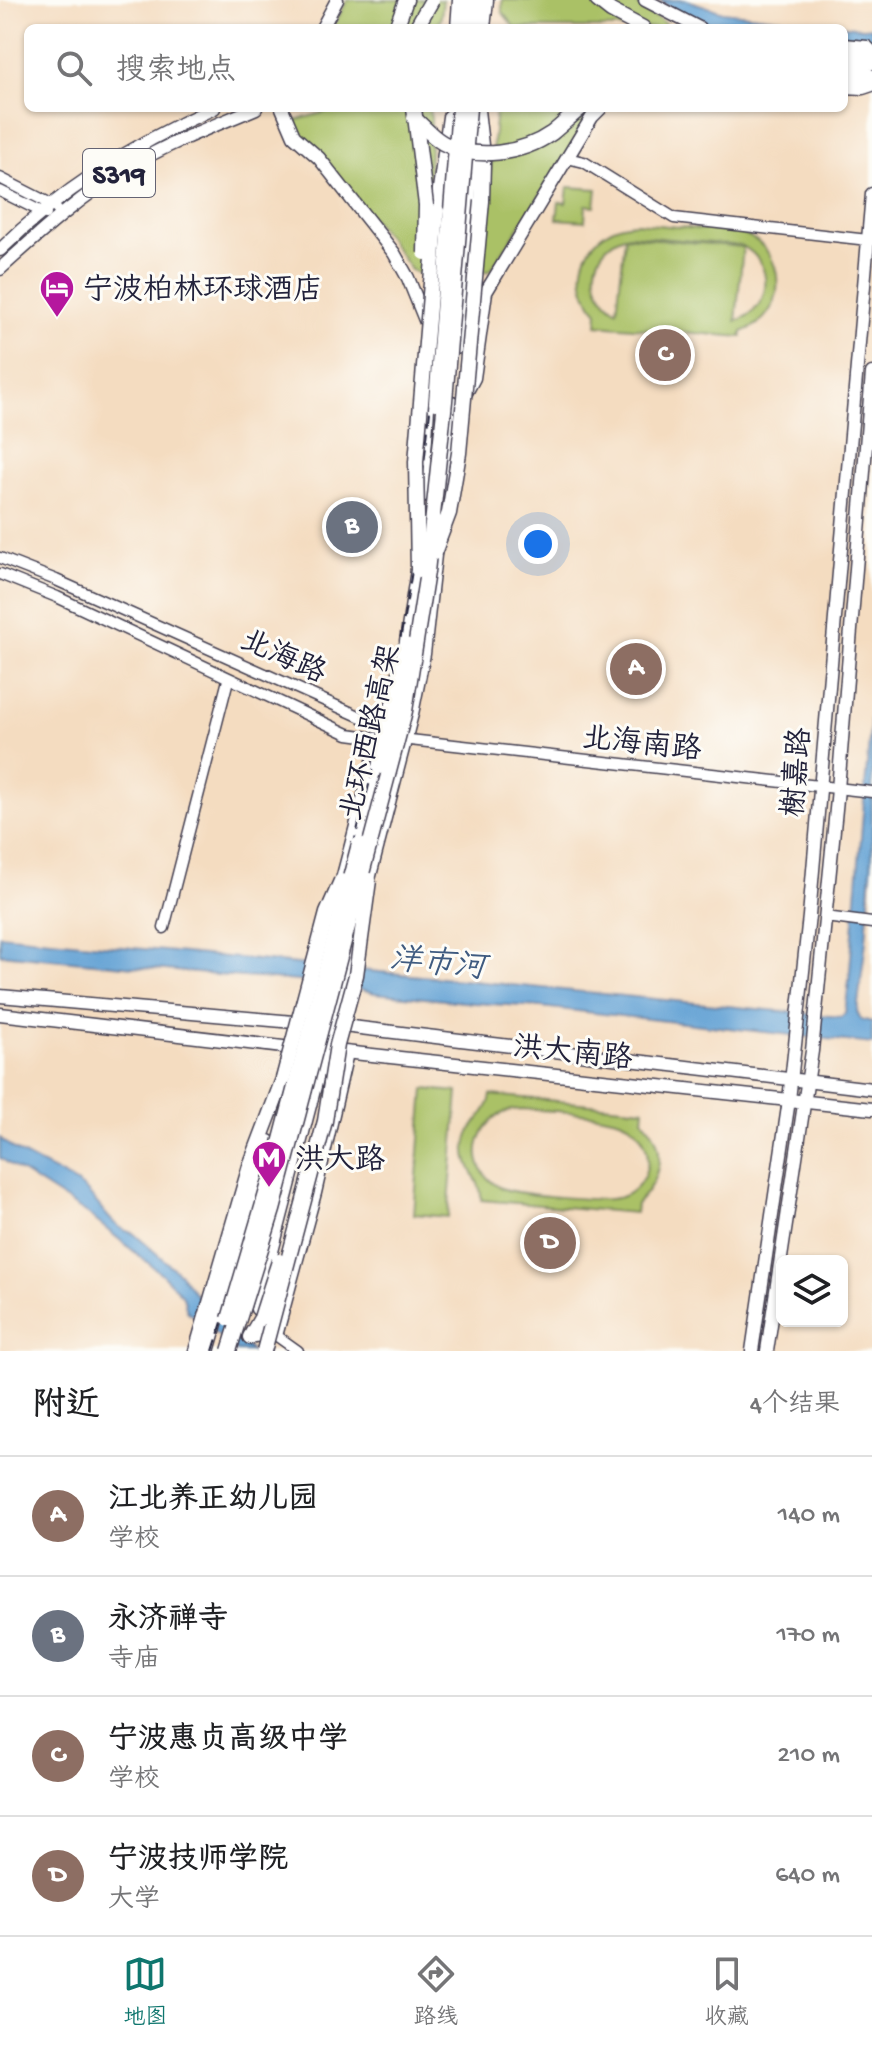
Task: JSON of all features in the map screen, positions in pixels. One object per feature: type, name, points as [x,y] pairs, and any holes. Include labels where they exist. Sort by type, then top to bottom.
[{"type":"highway","points":[[397,24],[406,0]]},
{"type":"highway","points":[[418,24],[432,0]]},
{"type":"highway","points":[[466,24],[468,0]]},
{"type":"highway","points":[[476,24],[478,0]]},
{"type":"highway","points":[[590,0],[635,24]]},
{"type":"highway","points":[[597,0],[611,11]]},
{"type":"highway","points":[[848,55],[872,61]]},
{"type":"highway","points":[[848,78],[872,81]]},
{"type":"highway","points":[[410,112],[439,141],[461,150],[477,152],[503,152],[528,145],[550,134],[576,112]]},
{"type":"highway","points":[[414,112],[426,205],[416,372],[419,433]]},
{"type":"highway","points":[[422,571],[416,506],[419,433],[437,211],[453,112]]},
{"type":"highway","name":"北环西路高架","points":[[220,1351],[273,1170],[359,844],[399,684],[422,571],[453,112]]},
{"type":"highway","points":[[422,571],[449,513],[459,453],[482,201],[483,163],[474,112]]},
{"type":"highway","name":"北环西路高架","points":[[229,1351],[273,1210],[405,711],[445,401],[474,112]]},
{"type":"highway","points":[[248,1344],[261,1318],[278,1264],[356,975],[376,825]]},
{"type":"highway","points":[[210,1351],[257,1186],[327,913],[359,844]]},
{"type":"highway","points":[[264,1351],[325,1121],[337,1049]]},
{"type":"highway","points":[[196,1351],[250,1166],[283,1079]]},
{"type":"main road","points":[[324,24],[337,0]]},
{"type":"main road","points":[[457,24],[459,0]]},
{"type":"main road","points":[[484,24],[487,0]]},
{"type":"main road","points":[[645,0],[691,24]]},
{"type":"main road","points":[[848,45],[867,47],[872,52]]},
{"type":"main road","points":[[848,62],[872,61]]},
{"type":"main road","points":[[848,71],[864,72],[872,81],[863,88],[848,87]]},
{"type":"main road","name":"S319","points":[[0,250],[118,158],[206,112]]},
{"type":"main road","name":"S319","points":[[0,269],[52,211],[176,142],[247,112]]},
{"type":"main road","points":[[284,112],[294,136],[319,158],[394,253],[408,278],[433,340]]},
{"type":"main road","points":[[210,1351],[237,1276],[394,680],[414,562],[428,435],[453,112]]},
{"type":"main road","points":[[248,1344],[337,1049],[332,1025],[406,739],[424,654],[451,415],[474,112]]},
{"type":"main road","points":[[451,415],[462,402],[474,378],[486,292],[598,112]]},
{"type":"main road","name":"榭嘉路","points":[[752,1351],[795,1047],[872,194]]},
{"type":"main road","name":"榭嘉路","points":[[767,1351],[808,1082],[829,917],[869,442],[872,373]]},
{"type":"main road","name":"洪大南路","points":[[0,996],[332,1025],[872,1089]]},
{"type":"main road","name":"洪大南路","points":[[0,1014],[872,1109]]},
{"type":"street","points":[[567,158],[584,162],[674,218],[868,240]]},
{"type":"street","points":[[0,178],[52,211]]},
{"type":"street","points":[[0,191],[52,211]]},
{"type":"street","points":[[850,440],[869,442]]},
{"type":"street","name":"北海路","points":[[0,558],[63,583],[406,739]]},
{"type":"street","name":"北海路","points":[[0,574],[57,597],[348,734],[406,739]]},
{"type":"street","points":[[164,928],[228,680]]},
{"type":"street","name":"北海南路","points":[[406,739],[872,792]]},
{"type":"street","points":[[829,917],[872,923]]},
{"type":"street","points":[[277,1336],[316,1193],[337,1049]]},
{"type":"street","points":[[248,1344],[277,1336]]},
{"type":"street","points":[[277,1336],[298,1351]]},
{"type":"green space","points":[[347,0],[443,0],[438,24],[335,24]]},
{"type":"green space","points":[[502,0],[632,0],[665,24],[512,24],[502,12]]},
{"type":"green space","points":[[325,112],[429,112],[426,273],[411,270],[386,235],[294,128],[297,120]]},
{"type":"green space","points":[[496,112],[594,112],[491,270],[483,270]]},
{"type":"green space","points":[[568,187],[597,189],[595,206],[586,205],[585,221],[557,219],[559,202],[566,203]]},
{"type":"green space","points":[[637,223],[741,233],[757,241],[768,253],[778,282],[769,312],[758,324],[742,332],[742,337],[597,325],[598,312],[588,298],[583,269],[594,242],[620,226]],"holes":[[[625,236],[742,246],[753,253],[760,263],[765,285],[763,297],[757,307],[736,321],[743,247]],[[625,237],[617,310],[600,292],[596,271],[604,250]]]},
{"type":"green space","points":[[424,1089],[458,1092],[448,1217],[414,1214]]},
{"type":"green space","points":[[491,1095],[644,1109],[643,1120],[657,1141],[659,1164],[651,1185],[636,1204],[635,1213],[481,1200],[466,1146],[470,1131]],"holes":[[[521,1109],[599,1115],[628,1124],[640,1135],[647,1150],[644,1176],[630,1192],[610,1199],[535,1195],[499,1187],[480,1166],[480,1140],[485,1128],[494,1119]]]},
{"type":"water","points":[[659,0],[687,0],[723,12],[828,24],[711,24],[685,16]]},
{"type":"water","points":[[848,26],[872,27],[872,43],[848,41]]},
{"type":"water","points":[[872,704],[872,855],[857,1012],[861,1019],[872,1022],[872,1044],[541,1007],[375,993],[298,981],[0,954],[0,935],[841,1017],[845,1013],[849,981]]},
{"type":"water","points":[[0,1138],[82,1187],[111,1220],[133,1233],[180,1274],[214,1318],[252,1351],[237,1351],[187,1311],[183,1296],[162,1274],[89,1215],[0,1158]]},
{"type":"railway","points":[[213,1351],[264,1188],[388,712],[412,571],[431,402]]},
{"type":"place","name":"宁波柏林环球酒店","points":[[57,319]]},
{"type":"place","name":"宁波惠贞高级中学","points":[[665,355]]},
{"type":"place","name":"永济禅寺","points":[[352,527]]},
{"type":"place","name":"江北养正幼儿园","points":[[636,669]]},
{"type":"place","name":"洪大路","points":[[269,1189]]},
{"type":"place","name":"宁波技师学院","points":[[550,1243]]},
{"type":"water label","name":"洋市河","points":[[438,961]]}]
